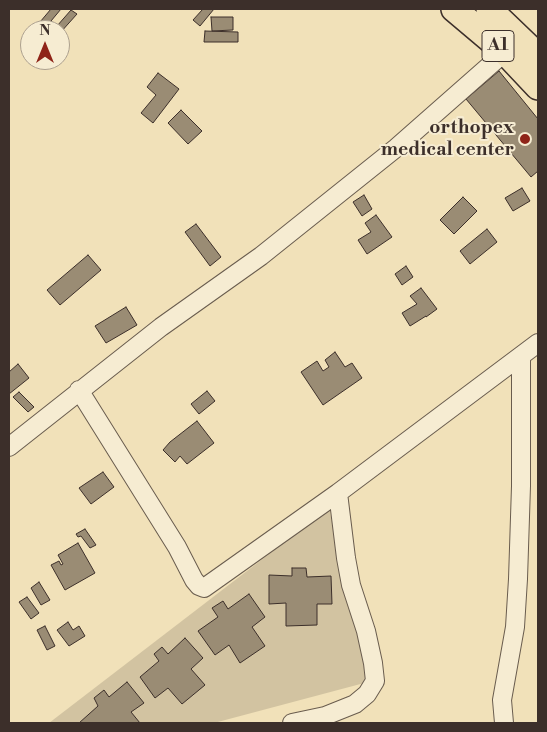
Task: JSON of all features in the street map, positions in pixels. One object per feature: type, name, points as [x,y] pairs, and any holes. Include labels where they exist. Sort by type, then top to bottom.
[{"type":"highway","name":"A1","points":[[454,9],[505,52],[538,87]]},
{"type":"highway","name":"A1","points":[[489,9],[538,56]]},
{"type":"street","points":[[9,447],[79,390],[162,327],[261,256],[396,148],[505,52]]},
{"type":"street","points":[[79,390],[177,547],[194,580],[201,588],[207,587],[338,493],[538,343]]},
{"type":"street","points":[[504,723],[502,700],[515,628],[518,579],[521,486],[521,357]]},
{"type":"street","points":[[292,723],[326,720],[355,704],[367,694],[375,681],[366,632],[351,585],[338,493]]},
{"type":"shaded area","points":[[329,508],[368,682],[214,723],[49,723]]},
{"type":"building","points":[[51,9],[61,9],[52,20],[42,20]]},
{"type":"building","points":[[203,9],[214,9],[200,26],[193,20]]},
{"type":"building","points":[[71,10],[77,14],[70,22],[70,20],[62,20]]},
{"type":"building","points":[[211,17],[233,17],[233,30],[212,31]]},
{"type":"building","points":[[205,31],[238,32],[238,42],[204,42]]},
{"type":"building","points":[[499,71],[538,119],[538,171],[531,177],[466,99]]},
{"type":"building","points":[[158,73],[179,89],[153,123],[141,113],[156,95],[147,87]]},
{"type":"building","points":[[181,110],[202,131],[188,144],[168,123]]},
{"type":"building","points":[[522,188],[530,201],[513,211],[505,198]]},
{"type":"building","points":[[364,195],[372,209],[362,216],[353,202]]},
{"type":"building","points":[[463,197],[477,211],[454,234],[440,220]]},
{"type":"building","points":[[376,215],[392,237],[367,254],[358,240],[371,232],[365,223]]},
{"type":"building","points":[[196,224],[221,257],[210,266],[185,232]]},
{"type":"building","points":[[487,229],[497,242],[470,264],[460,251]]},
{"type":"building","points":[[88,255],[101,270],[60,305],[47,290]]},
{"type":"building","points":[[406,266],[413,277],[402,285],[395,274]]},
{"type":"building","points":[[421,288],[437,309],[410,326],[402,313],[417,304],[410,296]]},
{"type":"building","points":[[126,307],[137,325],[106,343],[95,326]]},
{"type":"building","points":[[335,352],[345,367],[352,363],[362,378],[323,405],[301,372],[317,361],[323,371],[329,367],[325,360]]},
{"type":"building","points":[[18,364],[29,378],[9,394],[9,372]]},
{"type":"building","points":[[207,391],[215,401],[199,414],[191,404]]},
{"type":"building","points":[[19,392],[34,407],[28,412],[13,397]]},
{"type":"building","points":[[197,421],[214,443],[187,464],[180,456],[175,462],[163,450],[170,442]]},
{"type":"building","points":[[103,472],[114,487],[91,504],[79,488]]},
{"type":"building","points":[[85,529],[96,545],[90,548],[81,536],[78,537],[76,534]]},
{"type":"building","points":[[78,543],[95,573],[65,590],[51,565],[59,561],[61,565],[63,564],[58,555]]},
{"type":"building","points":[[292,568],[306,568],[307,577],[331,576],[332,604],[317,604],[317,625],[286,626],[286,603],[269,604],[269,575],[292,576]]},
{"type":"building","points":[[39,582],[50,600],[41,605],[31,588]]},
{"type":"building","points":[[249,594],[265,617],[252,627],[265,646],[240,663],[229,645],[215,655],[198,631],[218,617],[212,608],[223,601],[228,609]]},
{"type":"building","points":[[27,597],[39,613],[31,619],[19,602]]},
{"type":"building","points":[[68,622],[73,630],[79,626],[85,636],[69,646],[57,630]]},
{"type":"building","points":[[45,626],[55,646],[47,650],[37,630]]},
{"type":"building","points":[[185,638],[203,658],[191,669],[205,685],[182,704],[168,688],[155,698],[140,677],[159,661],[154,654],[162,647],[168,654]]},
{"type":"building","points":[[127,682],[144,703],[131,712],[140,723],[79,723],[98,706],[94,698],[104,690],[109,697]]},
{"type":"place","name":"orthopex medical center","points":[[525,139]]}]
